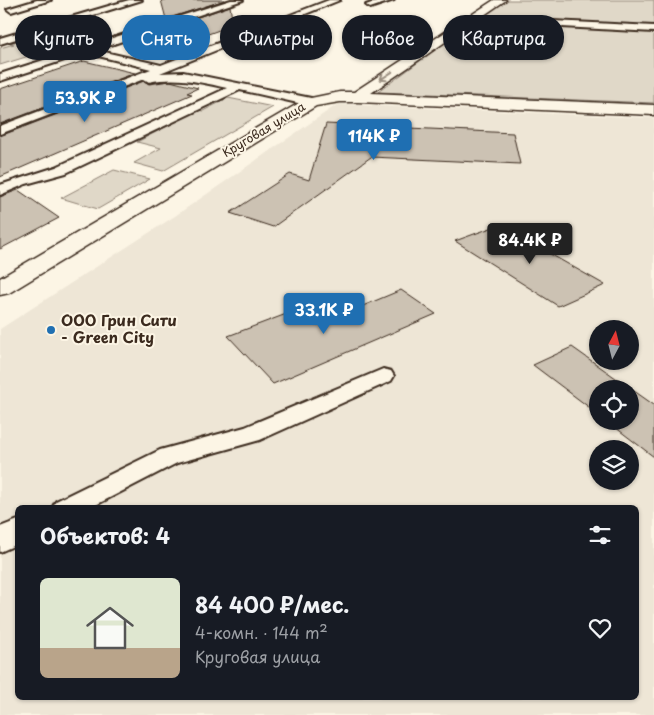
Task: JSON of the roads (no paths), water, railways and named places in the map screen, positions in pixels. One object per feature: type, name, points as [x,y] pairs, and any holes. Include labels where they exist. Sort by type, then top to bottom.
[{"type":"street","points":[[478,15],[501,0]]},
{"type":"street","points":[[358,97],[368,88],[443,38]]},
{"type":"street","name":"Круговая улица","points":[[2,281],[311,102],[340,97],[358,97],[654,110]]},
{"type":"lane","points":[[0,12],[47,0]]},
{"type":"lane","points":[[0,41],[138,0]]},
{"type":"lane","points":[[112,41],[239,0]]},
{"type":"lane","points":[[0,130],[336,0]]},
{"type":"lane","points":[[370,4],[390,0]]},
{"type":"lane","points":[[0,7],[11,9]]},
{"type":"lane","points":[[564,25],[654,29]]},
{"type":"lane","points":[[112,56],[162,68]]},
{"type":"lane","points":[[0,78],[55,60]]},
{"type":"lane","points":[[0,140],[158,76],[182,75],[311,102]]},
{"type":"lane","points":[[0,190],[21,181],[61,170],[238,87]]},
{"type":"lane","points":[[71,505],[169,456],[252,434],[383,376]]},
{"type":"lane","points":[[0,540],[15,532]]},
{"type":"place","name":"ООО Грин Сити - Green City","points":[[51,330]]}]
